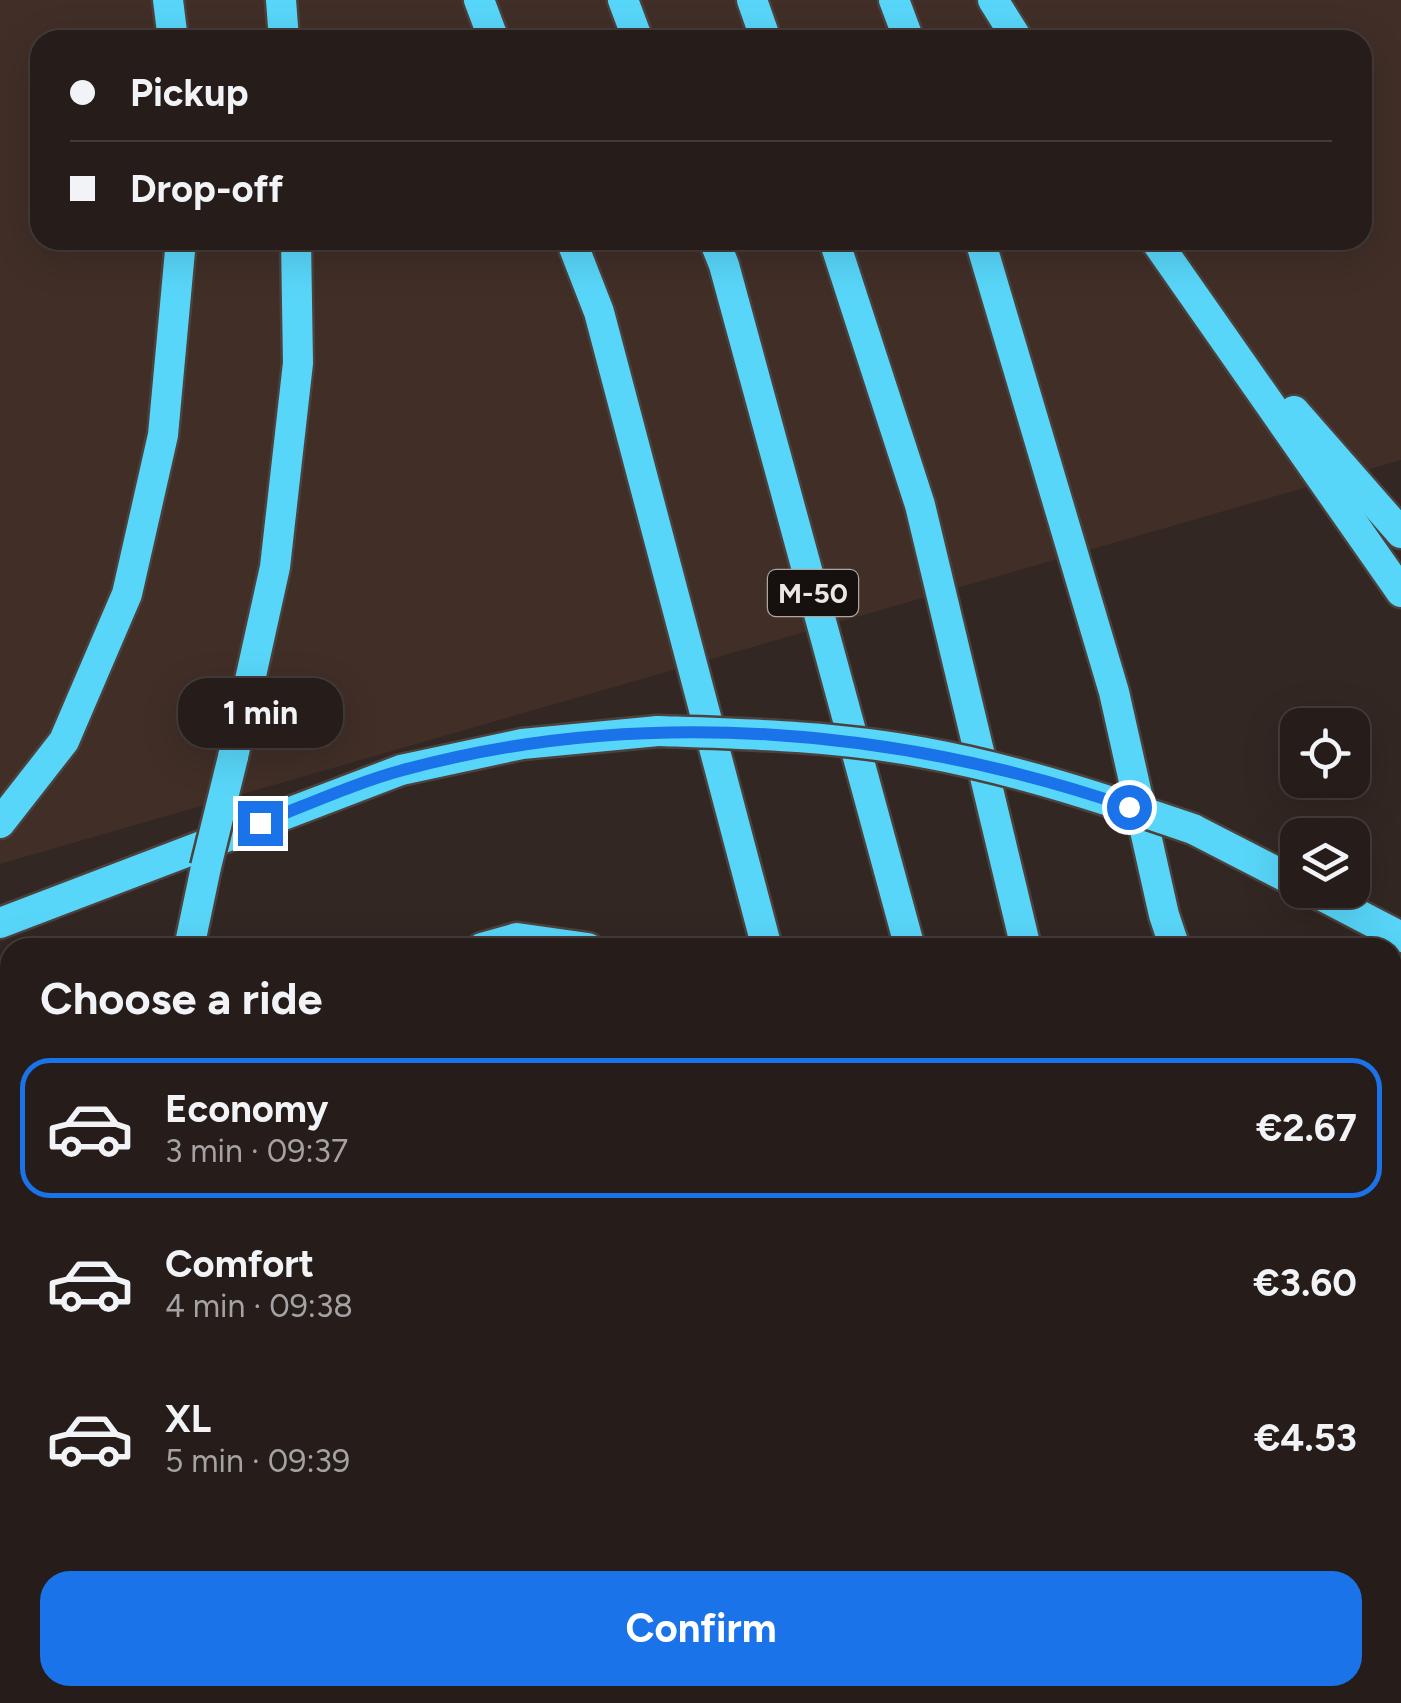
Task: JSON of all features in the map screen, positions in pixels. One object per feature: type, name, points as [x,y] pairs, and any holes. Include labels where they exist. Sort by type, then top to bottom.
[{"type":"highway","points":[[168,0],[172,30]]},
{"type":"highway","points":[[280,0],[283,30]]},
{"type":"highway","points":[[478,0],[490,30]]},
{"type":"highway","points":[[622,0],[634,30]]},
{"type":"highway","points":[[752,0],[762,30]]},
{"type":"highway","points":[[894,0],[905,30]]},
{"type":"highway","points":[[993,0],[1012,30]]},
{"type":"highway","points":[[0,823],[64,741],[127,594],[163,435],[181,250]]},
{"type":"highway","points":[[191,938],[276,567],[298,363],[296,250]]},
{"type":"highway","points":[[575,250],[599,312],[764,938]]},
{"type":"highway","name":"M-50","points":[[718,250],[907,938]]},
{"type":"highway","points":[[837,250],[920,506],[1024,938]]},
{"type":"highway","points":[[983,250],[1114,692],[1172,938]]},
{"type":"highway","points":[[1162,250],[1401,592]]},
{"type":"highway","points":[[1200,303],[1401,532]]},
{"type":"highway","points":[[0,923],[401,770],[522,744],[658,730],[794,736],[925,752],[1065,785],[1192,829],[1280,874]]},
{"type":"highway","points":[[1345,908],[1401,937]]},
{"type":"shaded area","points":[[0,0],[1401,0],[1401,460],[0,864]]},
{"type":"route","points":[[260,823],[401,770],[522,744],[658,730],[794,736],[925,752],[1065,785],[1129,807]]}]
